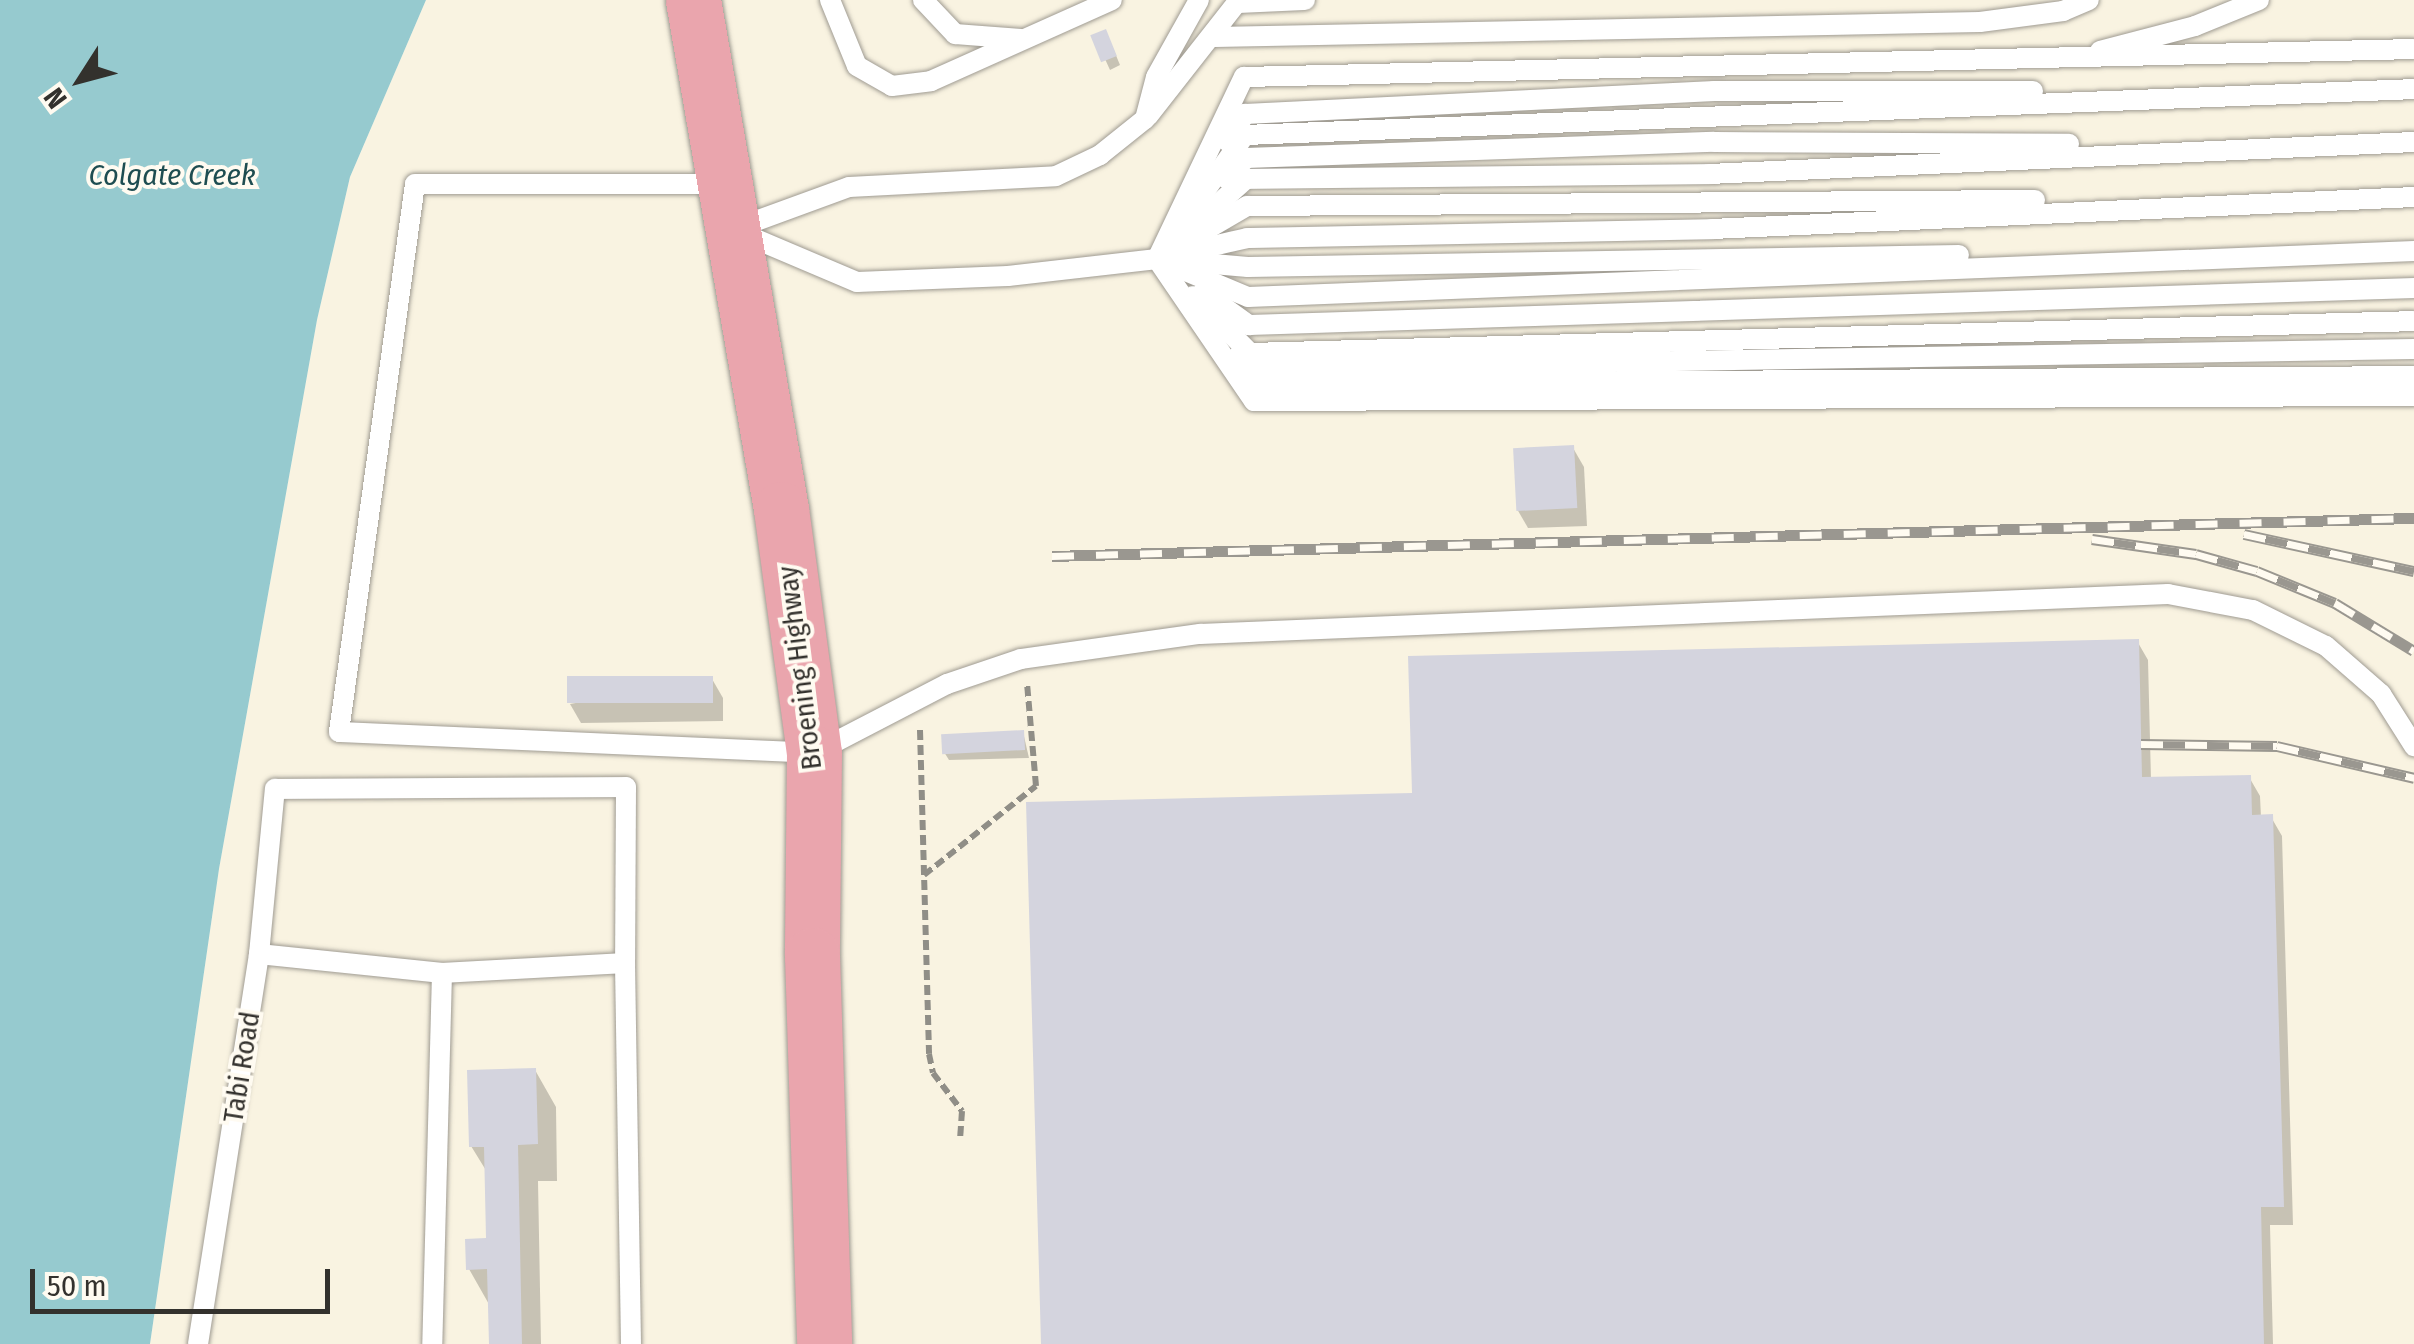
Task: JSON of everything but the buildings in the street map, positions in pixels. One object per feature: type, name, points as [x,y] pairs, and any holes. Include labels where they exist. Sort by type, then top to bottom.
[{"type":"main road","name":"Broening Highway","points":[[693,0],[781,509],[814,752],[824,1344]]},
{"type":"lane","points":[[830,0],[857,66],[892,86],[932,81],[1112,0]]},
{"type":"lane","points":[[924,0],[955,34],[1023,40]]},
{"type":"lane","points":[[1146,119],[1156,78],[1199,0]]},
{"type":"lane","points":[[1305,0],[1238,2],[1216,37],[1146,119],[1100,155],[1056,176],[848,187],[728,206],[415,184],[339,732],[814,752],[917,700],[1025,658],[1200,634],[2168,594],[2253,610],[2326,646],[2380,694],[2414,746]]},
{"type":"lane","points":[[1216,37],[1980,22],[2064,11],[2089,0]]},
{"type":"lane","points":[[2070,59],[2195,26],[2260,0]]},
{"type":"lane","points":[[1157,259],[1244,78],[2414,49]]},
{"type":"lane","points":[[1157,259],[1245,114],[1714,92],[2414,89]]},
{"type":"lane","points":[[1157,259],[1246,158],[1714,142],[2312,145]]},
{"type":"lane","points":[[1157,259],[1246,180],[1709,174],[2414,142]]},
{"type":"lane","points":[[728,206],[857,282],[1008,276],[1157,259],[1247,238],[1712,229],[2414,196]]},
{"type":"lane","points":[[1157,259],[1246,206],[2316,200]]},
{"type":"lane","points":[[1157,259],[1248,297],[2414,250]]},
{"type":"lane","points":[[1157,259],[1248,267],[1620,256],[2314,254]]},
{"type":"lane","points":[[1157,259],[1249,325],[2414,288]]},
{"type":"lane","points":[[1157,259],[1250,353],[2414,321]]},
{"type":"lane","points":[[1157,259],[1250,368],[2414,349]]},
{"type":"lane","points":[[1157,259],[1251,384],[2414,376]]},
{"type":"lane","points":[[1157,259],[1254,401],[2414,396]]},
{"type":"lane","name":"Tabi Road","points":[[198,1344],[259,954],[275,789],[626,787],[626,962]]},
{"type":"lane","points":[[259,954],[442,973],[626,962],[631,1344]]},
{"type":"lane","points":[[432,1344],[442,973]]},
{"type":"path","points":[[924,875],[1036,786],[1025,658]]},
{"type":"path","points":[[917,700],[930,1054],[933,1073],[962,1112],[960,1139]]},
{"type":"shaded area","points":[[426,0],[2414,0],[2414,1344],[150,1344],[219,869],[317,320],[350,177]]},
{"type":"water","name":"Colgate Creek","points":[[0,0],[426,0],[350,177],[317,320],[219,869],[150,1344],[0,1344]]},
{"type":"railway","points":[[1052,556],[2414,518]]},
{"type":"railway","points":[[2244,534],[2414,571]]},
{"type":"railway","points":[[2092,539],[2196,554],[2257,571],[2335,603],[2414,651]]},
{"type":"railway","points":[[2141,744],[2277,746],[2414,778]]}]
